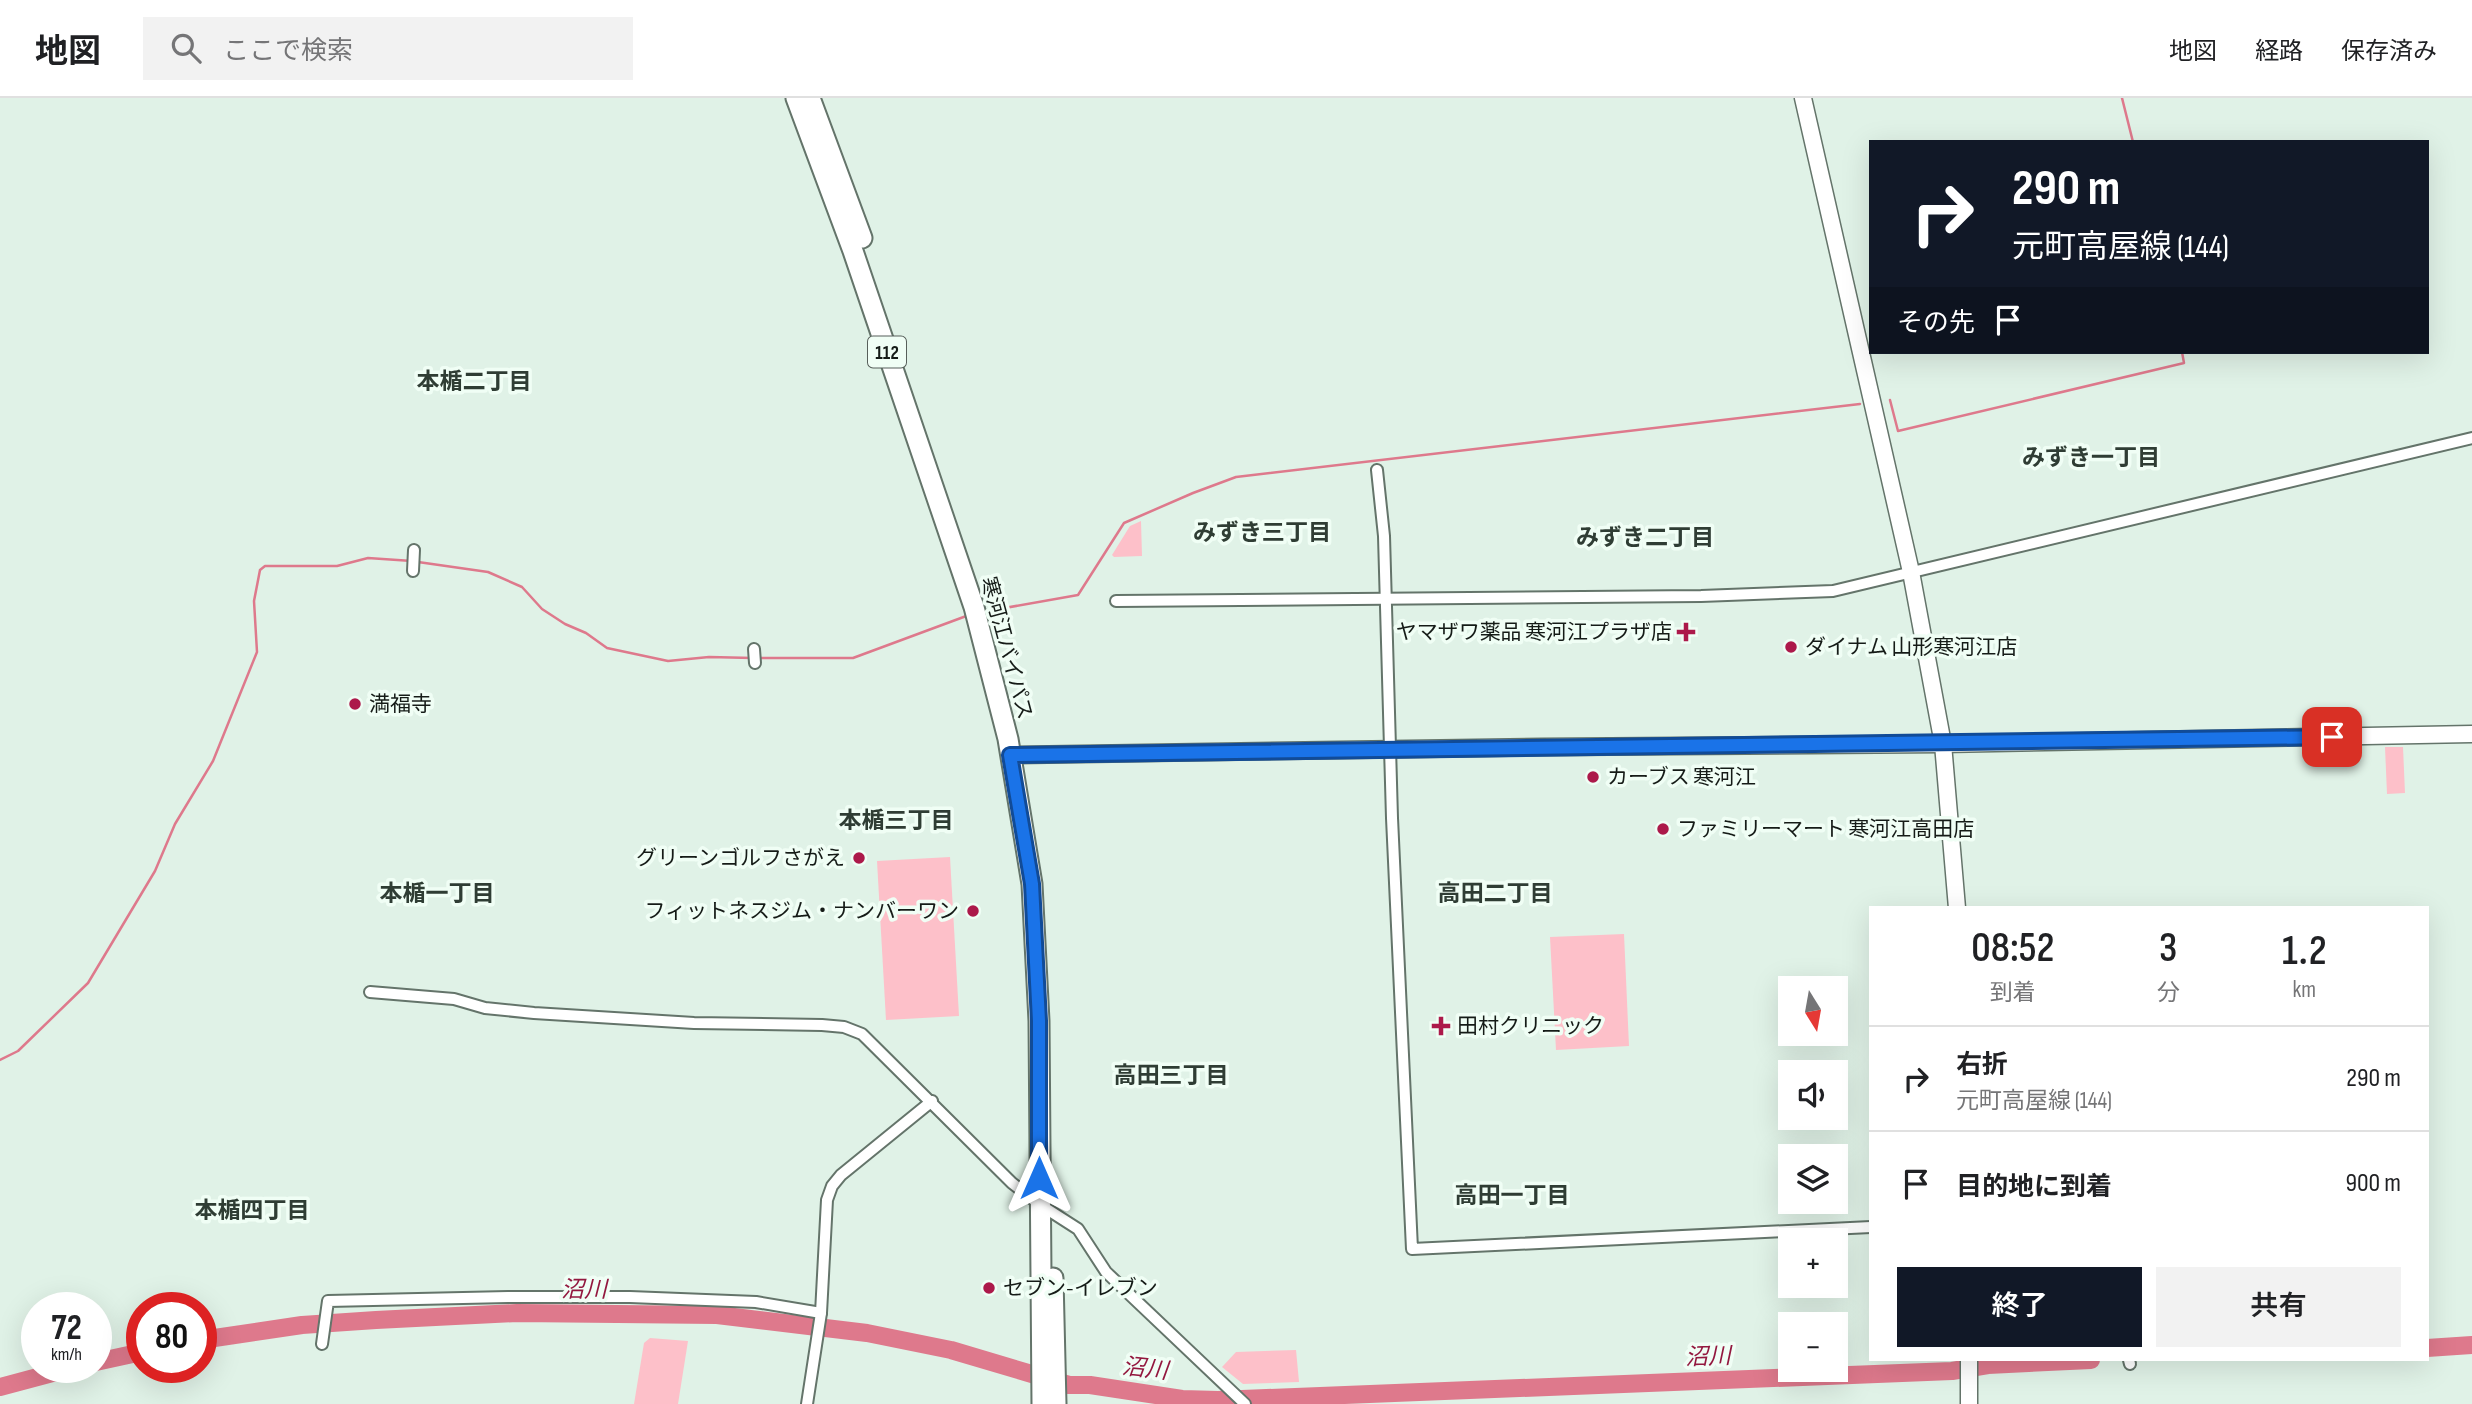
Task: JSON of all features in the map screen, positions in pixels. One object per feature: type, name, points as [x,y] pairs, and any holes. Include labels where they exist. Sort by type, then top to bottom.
[{"type":"highway","name":"寒河江バイパス","points":[[796,98],[1009,688],[1016,755],[1042,882],[1048,1019],[1045,1207],[1049,1351],[1056,1404]]},
{"type":"highway","name":"寒河江バイパス","points":[[810,98],[856,222],[982,612]]},
{"type":"highway","name":"寒河江バイパス","points":[[1042,1404],[1049,1351]]},
{"type":"main road","points":[[1803,98],[1911,572],[1942,744],[1956,906]]},
{"type":"main road","points":[[1016,755],[1942,744],[2472,734]]},
{"type":"main road","points":[[1969,1361],[1969,1404]]},
{"type":"street","points":[[1116,601],[1701,596],[1833,591],[2472,438]]},
{"type":"street","points":[[1377,470],[1387,600],[1390,750],[1412,1249],[1869,1227]]},
{"type":"street","points":[[413,571],[414,550]]},
{"type":"street","points":[[754,649],[755,663]]},
{"type":"street","points":[[370,992],[454,999],[485,1008],[559,1015],[694,1023],[844,1027],[862,1034],[1012,1183],[1078,1229],[1106,1272],[1245,1404]]},
{"type":"street","points":[[807,1404],[821,1313],[827,1200],[832,1186],[841,1175],[932,1101]]},
{"type":"street","points":[[322,1344],[328,1301],[582,1296],[756,1302],[821,1313]]},
{"type":"shaded area","points":[[1141,521],[1142,556],[1114,557],[1112,555],[1130,526]]},
{"type":"shaded area","points":[[2385,747],[2403,747],[2405,793],[2387,794]]},
{"type":"shaded area","points":[[950,857],[959,1016],[886,1020],[877,861]]},
{"type":"shaded area","points":[[1624,934],[1629,1046],[1556,1050],[1550,937]]},
{"type":"shaded area","points":[[650,1338],[688,1341],[678,1404],[634,1404],[644,1343]]},
{"type":"shaded area","points":[[1296,1350],[1299,1382],[1243,1384],[1222,1367],[1236,1352]]},
{"type":"waterway","points":[[2122,98],[2132,140]]},
{"type":"waterway","points":[[1890,400],[1898,431],[2184,363],[2182,354]]},
{"type":"waterway","points":[[982,612],[1078,595],[1124,523],[1236,477],[1860,404]]},
{"type":"waterway","points":[[0,1060],[18,1051],[88,983],[155,871],[175,824],[213,761],[257,652],[254,601],[260,570],[265,566],[337,566],[368,558],[412,561]]},
{"type":"waterway","points":[[418,562],[488,572],[522,587],[542,609],[607,648],[668,661],[709,657],[753,658]]},
{"type":"waterway","points":[[759,658],[853,658],[969,615]]},
{"type":"waterway","name":"沼川","points":[[217,1338],[302,1325],[517,1313],[717,1315],[867,1333],[951,1350],[1069,1385],[1090,1385],[1182,1399],[1218,1400],[1952,1371],[1988,1365],[2070,1361]]},
{"type":"waterway","name":"沼川","points":[[2429,1348],[2472,1345]]},
{"type":"waterway","name":"沼川","points":[[112,1359],[126,1355]]},
{"type":"waterway","name":"沼川","points":[[0,1387],[21,1381]]},
{"type":"place","name":"ヤマザワ薬品 寒河江プラザ店","points":[[1686,632]]},
{"type":"place","name":"ダイナム 山形寒河江店","points":[[1791,647]]},
{"type":"place","name":"満福寺","points":[[355,704]]},
{"type":"place","name":"カーブス 寒河江","points":[[1593,777]]},
{"type":"place","name":"ファミリーマート 寒河江高田店","points":[[1663,829]]},
{"type":"place","name":"グリーンゴルフさがえ","points":[[859,858]]},
{"type":"place","name":"フィットネスジム・ナンバーワン","points":[[973,911]]},
{"type":"place","name":"田村クリニック","points":[[1441,1026]]},
{"type":"place","name":"セブン-イレブン","points":[[989,1288]]},
{"type":"district","name":"本楯二丁目","points":[[474,381]]},
{"type":"district","name":"みずき一丁目","points":[[2091,457]]},
{"type":"district","name":"みずき三丁目","points":[[1262,532]]},
{"type":"district","name":"みずき二丁目","points":[[1645,537]]},
{"type":"district","name":"本楯三丁目","points":[[896,820]]},
{"type":"district","name":"本楯一丁目","points":[[437,893]]},
{"type":"district","name":"高田二丁目","points":[[1495,893]]},
{"type":"district","name":"高田三丁目","points":[[1171,1075]]},
{"type":"district","name":"高田一丁目","points":[[1512,1195]]},
{"type":"district","name":"本楯四丁目","points":[[252,1210]]},
{"type":"route","points":[[1039,1178],[1039,1021],[1032,884],[1010,755],[2332,737]]}]
